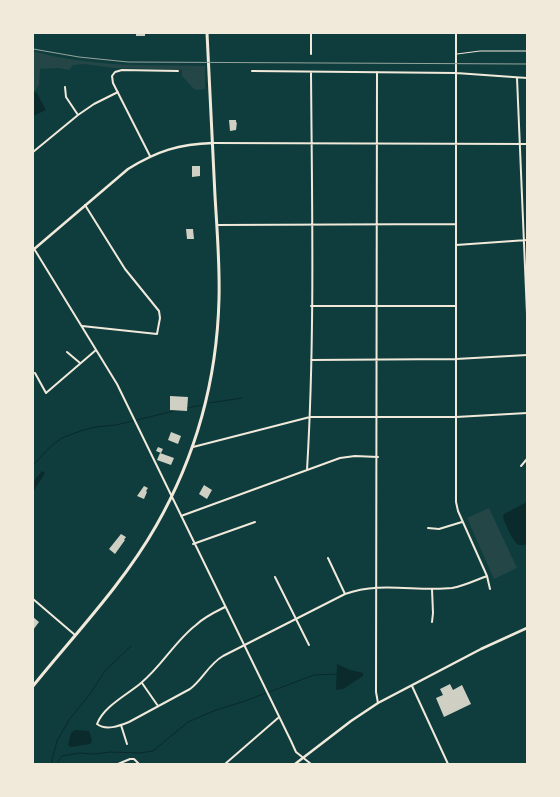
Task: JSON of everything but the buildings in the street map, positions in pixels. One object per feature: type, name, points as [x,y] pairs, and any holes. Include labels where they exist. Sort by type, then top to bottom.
[{"type":"main road","points":[[33,686],[129,568],[151,535],[184,471],[206,402],[216,344],[220,296],[207,33]]},
{"type":"street","points":[[311,33],[311,54]]},
{"type":"street","points":[[456,33],[456,502],[458,511],[487,576],[490,589]]},
{"type":"street","points":[[150,156],[112,79],[118,70],[178,71]]},
{"type":"street","points":[[252,71],[456,73],[527,78]]},
{"type":"street","points":[[307,470],[311,360],[311,72]]},
{"type":"street","points":[[377,72],[378,457],[376,692],[378,703]]},
{"type":"street","points":[[517,78],[527,314]]},
{"type":"street","points":[[65,87],[66,97],[78,115]]},
{"type":"street","points":[[33,152],[78,115],[94,104],[118,92]]},
{"type":"street","points":[[311,764],[296,752],[116,384],[33,248],[128,169],[150,156],[176,147],[213,143],[527,144]]},
{"type":"street","points":[[82,326],[157,334],[160,318],[159,310],[150,302],[126,269],[85,205]]},
{"type":"street","points":[[217,225],[456,224]]},
{"type":"street","points":[[456,245],[527,240]]},
{"type":"street","points":[[311,306],[456,306]]},
{"type":"street","points":[[35,373],[46,393],[96,350]]},
{"type":"street","points":[[68,352],[80,363]]},
{"type":"street","points":[[311,360],[456,359],[527,356]]},
{"type":"street","points":[[192,446],[310,417],[456,417],[527,413]]},
{"type":"street","points":[[181,516],[348,456],[378,457]]},
{"type":"street","points":[[521,466],[527,459]]},
{"type":"street","points":[[194,544],[254,522]]},
{"type":"street","points":[[428,528],[439,529],[463,522]]},
{"type":"street","points":[[328,558],[345,594]]},
{"type":"street","points":[[225,608],[207,617],[190,629],[157,669],[107,710],[97,724],[106,728],[121,725],[158,706],[190,689],[217,659],[243,644],[345,594],[356,590],[377,587],[432,589],[456,587],[487,576]]},
{"type":"street","points":[[275,577],[309,645]]},
{"type":"street","points":[[432,589],[432,622]]},
{"type":"street","points":[[33,599],[75,634]]},
{"type":"street","points":[[295,764],[351,721],[378,703],[481,649],[527,628]]},
{"type":"street","points":[[142,682],[158,706]]},
{"type":"street","points":[[412,686],[448,764]]},
{"type":"street","points":[[225,764],[279,718]]},
{"type":"street","points":[[121,725],[127,744]]},
{"type":"street","points":[[118,764],[134,759],[139,764]]},
{"type":"lane","points":[[456,54],[480,51],[527,51]]},
{"type":"shaded area","points":[[33,51],[97,63],[205,66],[205,89],[195,90],[182,76],[182,70],[115,68],[84,64],[73,65],[69,70],[58,68],[40,69],[39,85],[33,93]]},
{"type":"shaded area","points":[[33,93],[37,93],[46,110],[33,116]]},
{"type":"shaded area","points":[[42,471],[45,473],[33,492],[33,482]]},
{"type":"shaded area","points":[[527,502],[527,544],[519,545],[515,542],[511,535],[503,517],[504,514]]},
{"type":"shaded area","points":[[489,508],[517,568],[494,579],[467,518]]},
{"type":"shaded area","points":[[337,664],[350,670],[363,673],[363,676],[343,689],[336,690]]},
{"type":"shaded area","points":[[75,730],[89,731],[92,740],[90,744],[71,747],[68,745],[71,733]]},
{"type":"waterway","points":[[209,403],[242,398]]},
{"type":"waterway","points":[[187,408],[202,405]]},
{"type":"waterway","points":[[33,465],[51,446],[62,438],[80,431],[95,427],[116,425],[178,410]]},
{"type":"waterway","points":[[51,764],[57,741],[69,720],[90,694],[105,671],[131,646]]},
{"type":"waterway","points":[[56,764],[62,756],[79,753],[140,753],[153,751],[188,722],[216,710],[245,701],[314,675],[338,674]]},
{"type":"railway","points":[[33,49],[79,57],[128,62],[527,64]]}]
